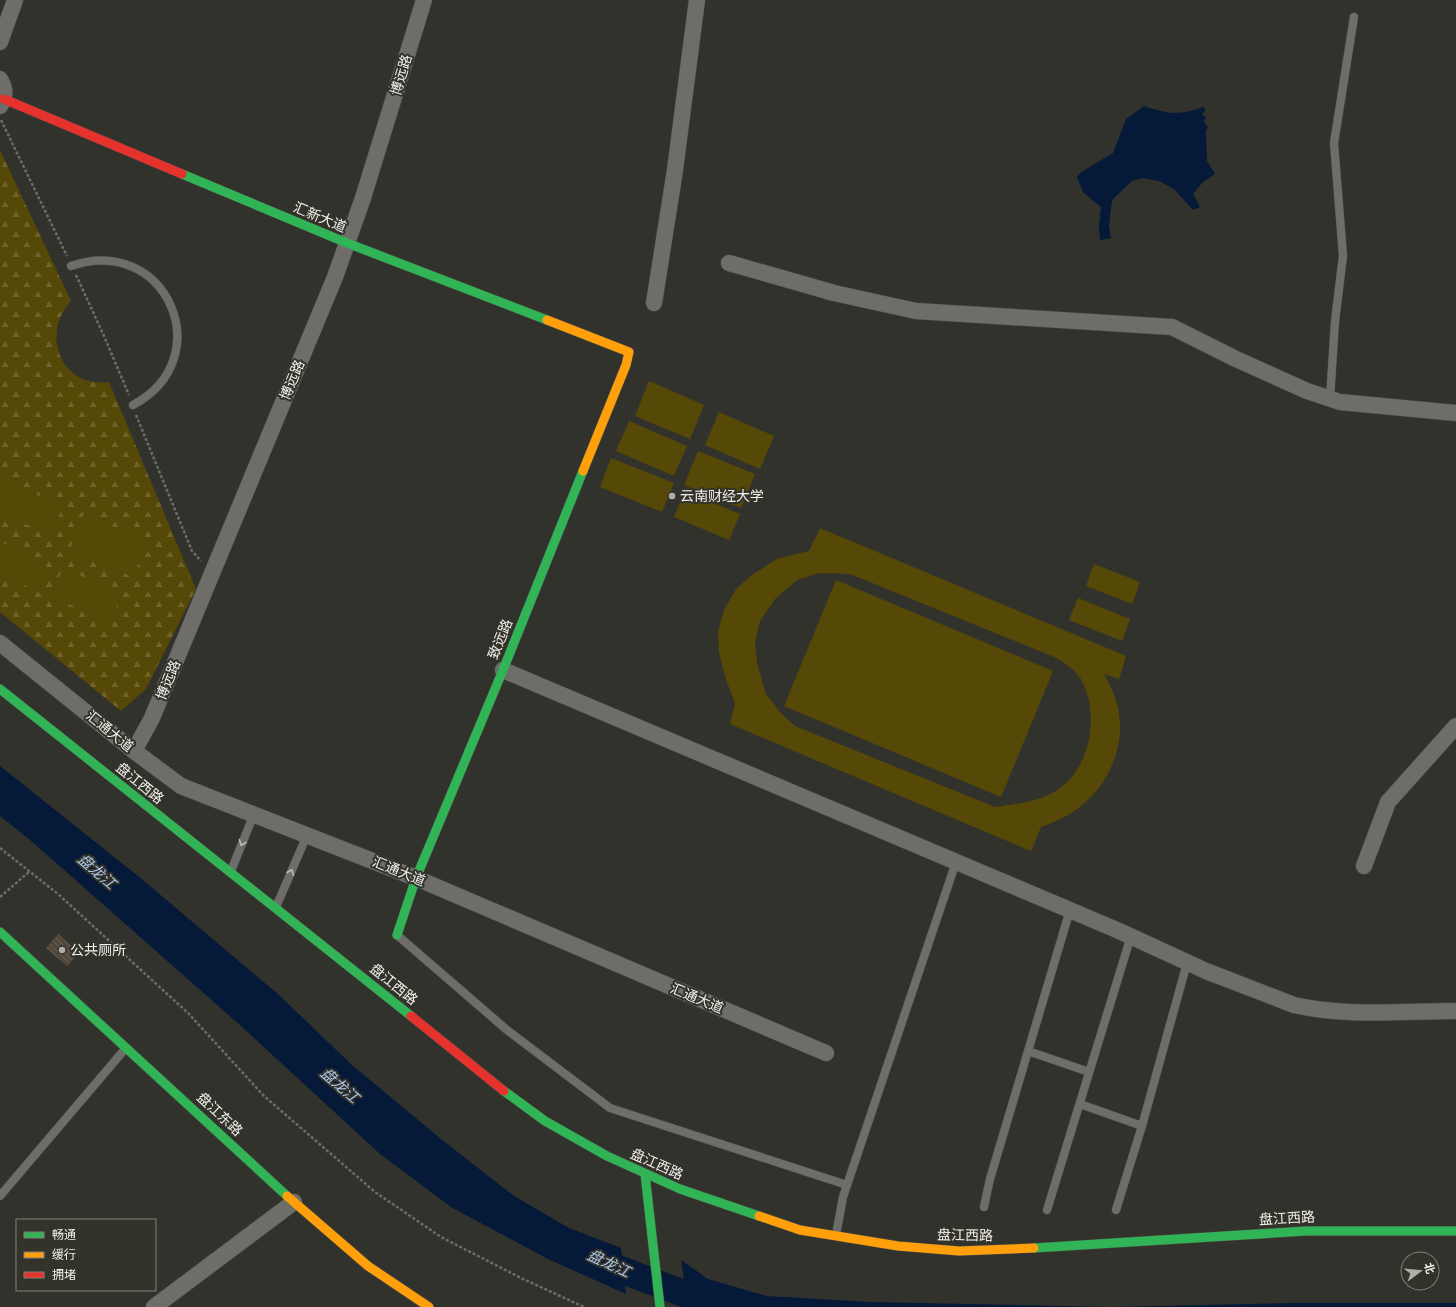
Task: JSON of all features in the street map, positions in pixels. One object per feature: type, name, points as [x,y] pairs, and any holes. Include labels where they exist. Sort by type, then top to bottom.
[{"type":"street","points":[[0,42],[15,0]]},
{"type":"street","name":"博远路","points":[[134,751],[152,718],[335,278],[424,0]]},
{"type":"street","points":[[654,303],[675,170],[697,0]]},
{"type":"street","points":[[0,80],[5,92],[2,102]]},
{"type":"street","name":"汇新大道","points":[[2,102],[347,243],[629,352]]},
{"type":"street","points":[[730,263],[834,293],[916,311],[1172,327],[1236,359],[1307,391],[1330,399],[1340,402],[1456,413]]},
{"type":"street","name":"致远路","points":[[397,935],[416,878],[503,670],[626,364],[629,352]]},
{"type":"street","name":"汇通大道","points":[[0,643],[134,751],[181,786],[416,878],[826,1053]]},
{"type":"street","points":[[503,670],[1131,936],[1187,962],[1294,1005],[1308,1008],[1355,1012],[1456,1011]]},
{"type":"street","name":"盘江西路","points":[[0,689],[231,872],[499,1088],[545,1121],[607,1156],[680,1189],[792,1227],[898,1246],[959,1251],[1306,1231],[1456,1231]]},
{"type":"street","points":[[1364,866],[1388,802],[1454,730]]},
{"type":"street","name":"盘江东路","points":[[0,932],[294,1202],[368,1266],[429,1307]]},
{"type":"street","points":[[645,1174],[660,1307]]},
{"type":"street","points":[[154,1307],[294,1202]]},
{"type":"lane","points":[[1330,399],[1335,321],[1343,256],[1334,144],[1354,17]]},
{"type":"lane","points":[[71,266],[97,260],[110,260],[129,265],[147,274],[156,283],[171,305],[178,331],[175,357],[163,381],[146,398],[133,405]]},
{"type":"lane","points":[[231,872],[254,814]]},
{"type":"lane","points":[[276,908],[307,835]]},
{"type":"lane","points":[[836,1235],[843,1197],[956,862]]},
{"type":"lane","points":[[984,1207],[990,1179],[1070,910]]},
{"type":"lane","points":[[397,935],[508,1030],[610,1108],[847,1185]]},
{"type":"lane","points":[[1047,1210],[1131,936]]},
{"type":"lane","points":[[1116,1210],[1142,1126],[1187,962]]},
{"type":"lane","points":[[0,1196],[126,1047]]},
{"type":"lane","points":[[1028,1051],[1089,1072]]},
{"type":"lane","points":[[1080,1104],[1142,1126]]},
{"type":"path","points":[[0,118],[104,336],[192,551],[212,573]]},
{"type":"path","points":[[0,848],[58,894],[188,1013],[264,1096],[375,1192],[441,1237],[522,1278],[584,1307]]},
{"type":"path","points":[[0,897],[30,871]]},
{"type":"green space","points":[[0,150],[71,301],[62,314],[57,329],[57,343],[60,356],[68,368],[78,377],[92,382],[109,382],[196,589],[146,689],[121,711],[0,612]]},
{"type":"green space","points":[[649,381],[704,405],[690,439],[635,416]]},
{"type":"green space","points":[[719,412],[774,436],[760,469],[705,445]]},
{"type":"green space","points":[[629,421],[687,446],[674,476],[616,451]]},
{"type":"green space","points":[[698,451],[755,474],[741,508],[684,485]]},
{"type":"green space","points":[[611,458],[674,483],[662,512],[600,487]]},
{"type":"green space","points":[[4,481],[63,506],[51,535],[0,513],[0,491]]},
{"type":"green space","points":[[685,491],[740,514],[729,540],[674,517]]},
{"type":"green space","points":[[83,515],[147,540],[133,577],[69,552]]},
{"type":"green space","points":[[820,528],[1126,656],[1119,679],[1104,674],[1117,703],[1120,728],[1119,742],[1116,756],[1110,769],[1095,793],[1085,803],[1070,814],[1041,827],[1031,851],[730,724],[735,703],[726,680],[719,652],[718,631],[724,610],[736,589],[752,575],[777,559],[809,551]],"holes":[[[819,573],[850,574],[1052,656],[1074,670],[1083,683],[1088,697],[1091,712],[1091,728],[1088,744],[1083,758],[1076,772],[1066,783],[1054,792],[1040,798],[995,807],[795,726],[780,712],[766,694],[757,663],[755,642],[760,621],[775,599],[797,580]]]},
{"type":"green space","points":[[0,542],[47,562],[35,590],[0,575]]},
{"type":"green space","points":[[1094,564],[1140,582],[1132,604],[1086,586]]},
{"type":"green space","points":[[63,568],[122,593],[110,622],[51,596]]},
{"type":"green space","points":[[836,580],[1053,671],[1001,797],[784,706]]},
{"type":"green space","points":[[1078,598],[1130,619],[1122,641],[1069,620]]},
{"type":"water","points":[[1144,106],[1173,113],[1186,112],[1203,107],[1206,110],[1202,114],[1206,118],[1204,122],[1208,127],[1206,131],[1207,161],[1215,174],[1203,182],[1193,194],[1200,207],[1193,210],[1174,189],[1159,181],[1143,178],[1132,181],[1112,200],[1109,226],[1111,238],[1100,240],[1099,225],[1101,207],[1083,192],[1077,177],[1080,173],[1113,153],[1126,119]]},
{"type":"water","points":[[0,766],[138,876],[279,995],[353,1066],[441,1139],[514,1196],[569,1228],[621,1248],[626,1294],[548,1259],[451,1207],[380,1154],[241,1026],[29,839],[0,816]]},
{"type":"water","points":[[681,1260],[708,1279],[767,1296],[869,1302],[1110,1307],[688,1307]]},
{"type":"water","points":[[1297,1303],[1456,1303],[1456,1307],[1110,1307]]},
{"type":"building","name":"公共厕所","points":[[58,934],[79,953],[67,966],[46,948]]},
{"type":"waterway","name":"盘龙江","points":[[591,1255],[619,1269],[717,1306],[727,1307]]},
{"type":"traffic: fast","points":[[182,174],[347,243],[547,320]]},
{"type":"traffic: fast","points":[[397,935],[416,878],[503,670],[583,471]]},
{"type":"traffic: fast","points":[[0,689],[411,1016]]},
{"type":"traffic: fast","points":[[0,932],[287,1196]]},
{"type":"traffic: fast","points":[[504,1091],[545,1121],[607,1156],[680,1189],[759,1216]]},
{"type":"traffic: fast","points":[[645,1174],[660,1307]]},
{"type":"traffic: fast","points":[[1034,1248],[1306,1231],[1456,1231]]},
{"type":"traffic: slow","points":[[547,320],[629,352],[626,365],[583,471]]},
{"type":"traffic: slow","points":[[287,1196],[368,1266],[429,1307]]},
{"type":"traffic: slow","points":[[759,1216],[800,1230],[898,1246],[959,1251],[1034,1248]]},
{"type":"traffic: jam","points":[[4,99],[182,174]]},
{"type":"traffic: jam","points":[[411,1016],[504,1091]]},
{"type":"place","name":"云南财经大学","points":[[672,496]]},
{"type":"place","name":"公共厕所","points":[[62,950]]}]
